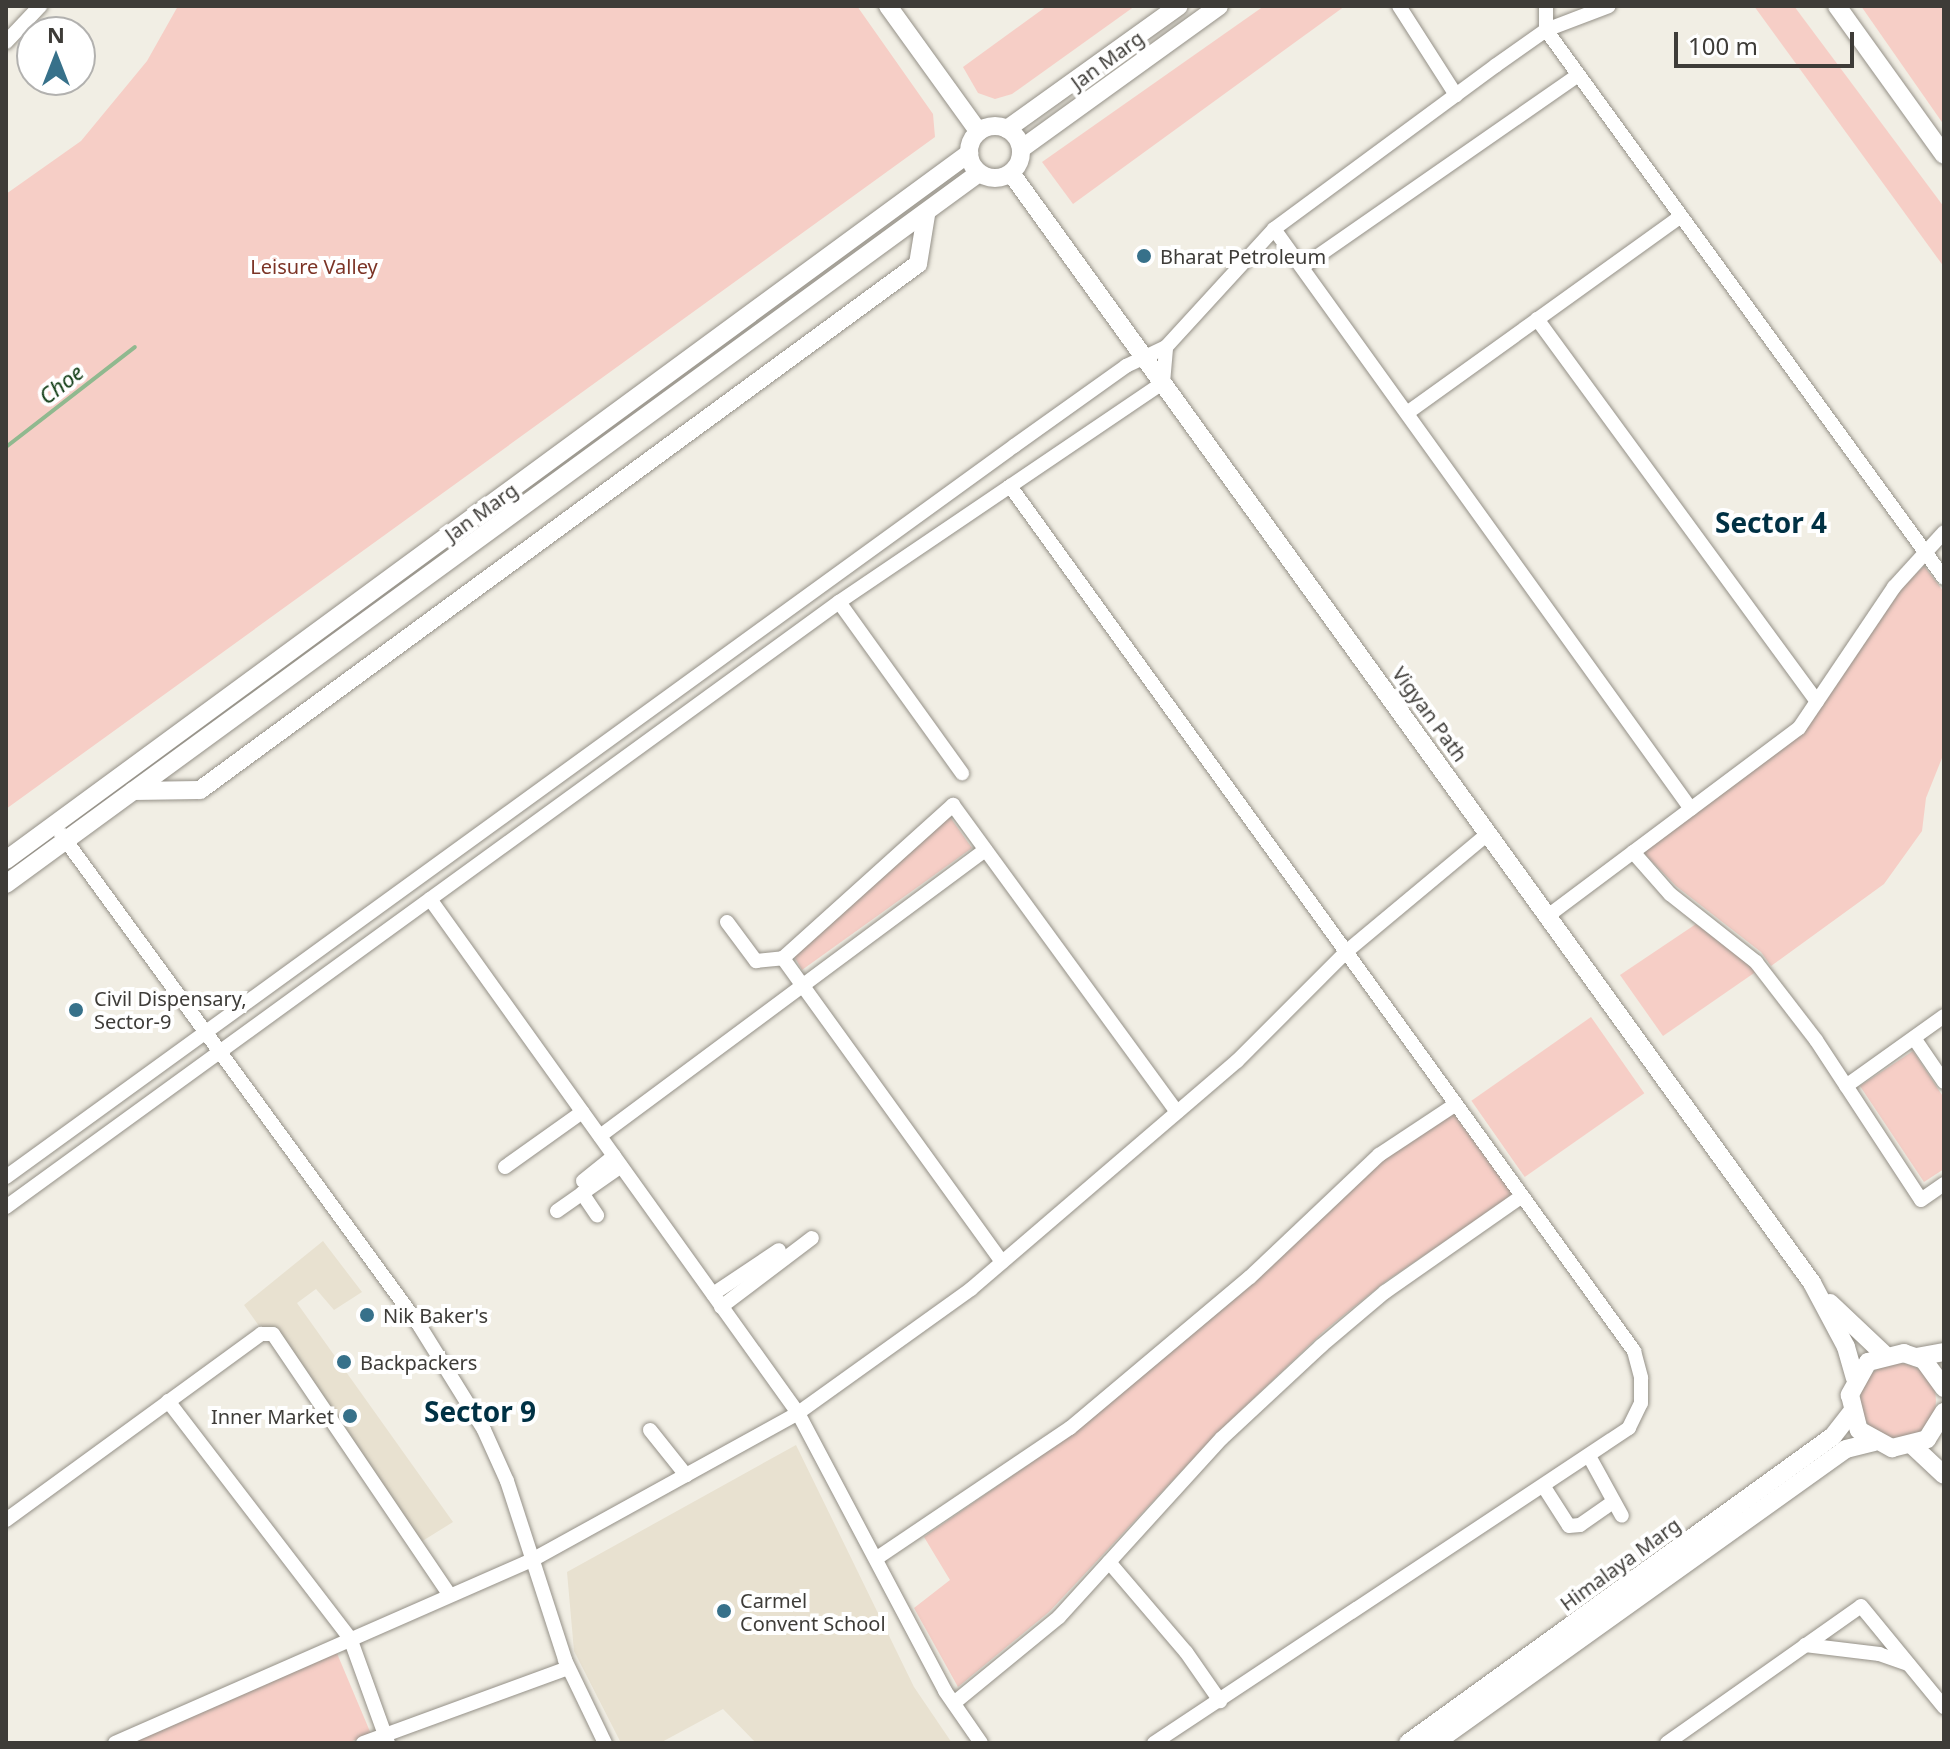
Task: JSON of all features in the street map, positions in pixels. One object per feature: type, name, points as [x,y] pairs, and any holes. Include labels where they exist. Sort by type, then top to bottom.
[{"type":"main road","points":[[888,6],[979,132]]},
{"type":"main road","name":"Jan Marg","points":[[1007,129],[1179,6]]},
{"type":"main road","name":"Jan Marg","points":[[1021,149],[1219,6]]},
{"type":"main road","points":[[1837,6],[1944,155]]},
{"type":"main road","points":[[1007,129],[1021,149],[1011,173],[992,178],[979,173],[969,153],[979,132],[1007,129]]},
{"type":"main road","name":"Jan Marg","points":[[6,860],[969,153]]},
{"type":"main road","name":"Jan Marg","points":[[6,884],[926,215],[979,173]]},
{"type":"main road","name":"Vigyan Path","points":[[1011,173],[1812,1283],[1846,1347],[1855,1378]]},
{"type":"main road","points":[[133,791],[200,790],[918,264],[926,215]]},
{"type":"main road","name":"Vigyan Path","points":[[1812,1283],[1884,1354]]},
{"type":"main road","points":[[1942,1426],[1913,1446],[1892,1448],[1874,1442],[1851,1413],[1855,1378],[1884,1354],[1916,1357],[1944,1352]]},
{"type":"main road","points":[[1916,1357],[1936,1371],[1944,1388]]},
{"type":"main road","name":"Himalaya Marg","points":[[1408,1743],[1833,1436],[1851,1413]]},
{"type":"main road","name":"Himalaya Marg","points":[[1435,1743],[1846,1449],[1874,1442]]},
{"type":"main road","points":[[1913,1446],[1944,1475]]},
{"type":"street","points":[[6,42],[40,6]]},
{"type":"street","points":[[1399,6],[1456,95]]},
{"type":"street","points":[[1546,6],[1546,30],[1944,578]]},
{"type":"street","points":[[6,1177],[1145,356],[1166,347],[1274,229],[1456,95],[1546,30],[1609,6]]},
{"type":"street","points":[[1302,267],[1578,75]]},
{"type":"street","points":[[1407,413],[1681,216]]},
{"type":"street","points":[[1274,229],[1691,809]]},
{"type":"street","points":[[1537,319],[1817,702]]},
{"type":"street","points":[[6,1207],[839,602],[1163,383],[1166,347]]},
{"type":"street","points":[[1010,486],[1634,1351],[1641,1378],[1641,1403],[1629,1428],[1154,1743]]},
{"type":"street","points":[[1549,915],[1799,728],[1894,587],[1944,532]]},
{"type":"street","points":[[839,602],[962,773]]},
{"type":"street","points":[[727,922],[756,961],[783,958],[953,805],[1177,1112]]},
{"type":"street","points":[[54,825],[203,1034],[419,1325],[484,1430],[568,1668],[605,1743]]},
{"type":"street","points":[[115,1743],[532,1560],[798,1413],[1002,1262],[1177,1112],[1346,952],[1489,833]]},
{"type":"street","points":[[600,1136],[985,850]]},
{"type":"street","points":[[1633,852],[1670,894],[1756,962],[1846,1086],[1921,1200],[1944,1184]]},
{"type":"street","points":[[430,899],[798,1413],[954,1703],[981,1743]]},
{"type":"street","points":[[783,958],[1002,1262]]},
{"type":"street","points":[[1846,1086],[1944,1016]]},
{"type":"street","points":[[1914,1038],[1944,1082]]},
{"type":"street","points":[[877,1558],[1070,1428],[1250,1277],[1379,1155],[1456,1104]]},
{"type":"street","points":[[505,1167],[582,1112]]},
{"type":"street","points":[[618,1161],[582,1193],[555,1207],[618,1161]]},
{"type":"street","points":[[582,1193],[597,1215]]},
{"type":"street","points":[[954,1703],[1059,1617],[1222,1438],[1321,1346],[1385,1292],[1522,1196]]},
{"type":"street","points":[[717,1300],[812,1238]]},
{"type":"street","points":[[717,1300],[779,1250]]},
{"type":"street","points":[[6,1520],[261,1334],[273,1334],[450,1595]]},
{"type":"street","points":[[168,1401],[350,1638],[386,1739]]},
{"type":"street","points":[[650,1430],[686,1475]]},
{"type":"street","points":[[1589,1456],[1612,1491],[1612,1503],[1622,1516]]},
{"type":"street","points":[[1544,1487],[1569,1526],[1580,1525],[1612,1503]]},
{"type":"street","points":[[1109,1562],[1220,1701]]},
{"type":"street","points":[[1667,1743],[1861,1606],[1944,1707]]},
{"type":"street","points":[[1805,1645],[1879,1654],[1909,1664]]},
{"type":"street","points":[[363,1743],[386,1739],[568,1668]]},
{"type":"shaded area","name":"Inner Market","points":[[323,1241],[362,1292],[334,1310],[316,1289],[297,1303],[453,1522],[416,1545],[244,1305]]},
{"type":"shaded area","name":"Carmel Convent School","points":[[796,1445],[914,1687],[952,1743],[756,1743],[723,1709],[660,1743],[621,1743],[574,1651],[567,1572]]},
{"type":"green space","name":"Leisure Valley","points":[[178,6],[857,6],[933,114],[935,137],[6,809],[6,194],[81,141],[147,61]]},
{"type":"green space","points":[[1047,6],[1135,6],[1012,94],[995,99],[978,93],[963,67]]},
{"type":"green space","points":[[1264,6],[1345,6],[1073,204],[1042,162]]},
{"type":"green space","points":[[1754,6],[1794,6],[1944,207],[1944,267]]},
{"type":"green space","points":[[1861,6],[1944,6],[1944,125]]},
{"type":"green space","points":[[1924,566],[1944,592],[1944,753],[1926,798],[1922,831],[1884,884],[1771,966],[1761,952],[1676,886],[1643,852],[1808,725],[1903,587]]},
{"type":"green space","points":[[950,817],[972,848],[802,970],[794,956]]},
{"type":"green space","points":[[1696,924],[1757,971],[1663,1036],[1620,975]]},
{"type":"green space","points":[[1591,1017],[1644,1093],[1525,1177],[1471,1101]]},
{"type":"green space","points":[[1913,1051],[1944,1098],[1944,1169],[1924,1182],[1860,1086]]},
{"type":"green space","points":[[1453,1113],[1513,1195],[1386,1281],[1324,1331],[1217,1433],[1049,1612],[958,1687],[914,1608],[950,1580],[924,1537],[1071,1435],[1248,1288],[1383,1160]]},
{"type":"green space","points":[[1891,1363],[1905,1363],[1919,1369],[1930,1380],[1936,1401],[1933,1416],[1925,1428],[1905,1439],[1891,1439],[1877,1433],[1866,1422],[1860,1408],[1860,1394],[1866,1380],[1877,1369]]},
{"type":"green space","points":[[336,1651],[371,1734],[347,1743],[131,1743]]},
{"type":"waterway","name":"Choe","points":[[6,447],[135,347]]},
{"type":"place","name":"Bharat Petroleum","points":[[1144,256]]},
{"type":"place","name":"Civil Dispensary, Sector-9","points":[[76,1010]]},
{"type":"place","name":"Nik Baker's","points":[[367,1315]]},
{"type":"place","name":"Backpackers","points":[[344,1362]]},
{"type":"place","name":"Inner Market","points":[[350,1416]]},
{"type":"place","name":"Carmel Convent School","points":[[724,1611]]},
{"type":"district","name":"Sector 4","points":[[1771,522]]},
{"type":"district","name":"Sector 9","points":[[480,1411]]}]
